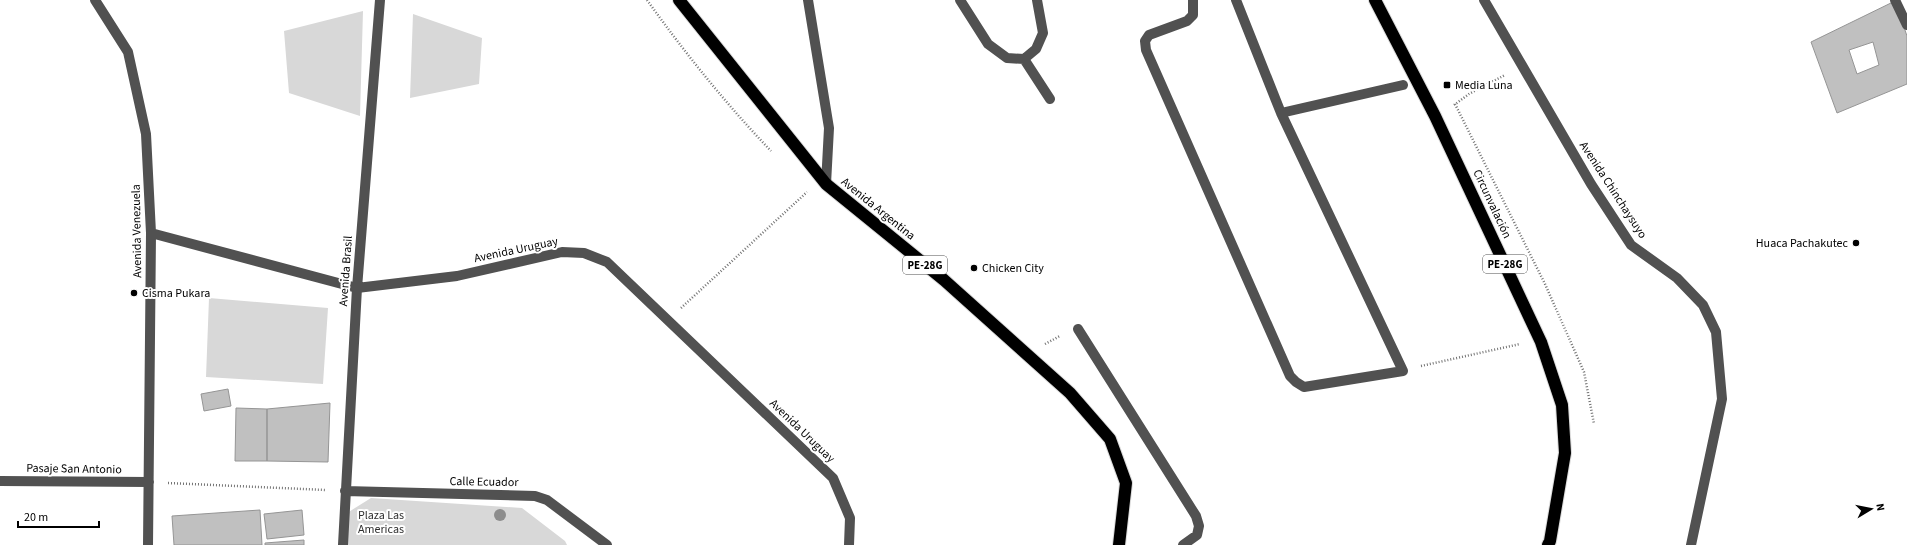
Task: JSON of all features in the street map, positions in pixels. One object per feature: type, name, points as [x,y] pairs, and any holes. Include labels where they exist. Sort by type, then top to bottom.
[{"type":"highway","name":"Avenida Argentina","points":[[679,0],[826,184],[944,280],[1028,355],[1070,393],[1110,439],[1126,484],[1119,545]]},
{"type":"highway","name":"Circunvalación","points":[[1375,0],[1435,116],[1541,342],[1562,405],[1565,453],[1550,541],[1548,545]]},
{"type":"street","name":"Avenida Venezuela","points":[[95,0],[128,52],[146,134],[151,233],[148,545]]},
{"type":"street","name":"Avenida Brasil","points":[[343,545],[357,288],[380,0]]},
{"type":"street","points":[[808,0],[829,128],[826,184]]},
{"type":"street","points":[[960,0],[988,44],[1007,58],[1024,59],[1036,49],[1043,32],[1037,0]]},
{"type":"street","points":[[1193,0],[1193,15],[1187,21],[1149,35],[1145,41],[1146,50],[1290,376],[1304,387],[1403,371],[1281,114],[1236,0]]},
{"type":"street","name":"Avenida Chinchaysuyo","points":[[1484,0],[1591,184],[1631,246],[1677,278],[1703,305],[1716,332],[1722,399],[1691,545]]},
{"type":"street","points":[[1895,0],[1907,25]]},
{"type":"street","points":[[1024,59],[1050,99]]},
{"type":"street","points":[[1281,114],[1403,85]]},
{"type":"street","name":"Avenida Uruguay","points":[[151,233],[357,288],[457,276],[562,252],[584,253],[607,262],[832,478],[850,518],[849,545]]},
{"type":"street","points":[[1078,329],[1196,516],[1199,526],[1197,535],[1183,545]]},
{"type":"street","name":"Pasaje San Antonio","points":[[0,481],[149,482]]},
{"type":"street","name":"Calle Ecuador","points":[[345,491],[535,496],[547,500],[601,543]]},
{"type":"path","points":[[1435,116],[1469,94],[1522,66]]},
{"type":"path","points":[[1454,104],[1545,284],[1584,372],[1594,424]]},
{"type":"path","points":[[668,320],[810,189]]},
{"type":"path","points":[[1028,355],[1052,340],[1078,329]]},
{"type":"path","points":[[1403,371],[1528,342],[1541,342]]},
{"type":"path","points":[[149,482],[345,491]]},
{"type":"green space","points":[[363,11],[360,116],[289,93],[284,31]]},
{"type":"green space","points":[[413,14],[482,38],[479,84],[410,98]]},
{"type":"green space","points":[[209,298],[328,308],[323,384],[206,377]]},
{"type":"green space","name":"Plaza Las Americas","points":[[371,498],[522,508],[565,541],[567,545],[346,545],[347,513]]},
{"type":"building","points":[[1895,1],[1907,36],[1907,84],[1837,113],[1811,42]],"holes":[[[1873,42],[1879,65],[1857,74],[1849,50]]]},
{"type":"building","points":[[228,389],[231,406],[204,411],[201,394]]},
{"type":"building","points":[[330,403],[328,462],[267,461],[267,409]]},
{"type":"building","points":[[236,408],[267,409],[267,461],[235,461]]},
{"type":"building","points":[[260,510],[262,545],[174,545],[172,516]]},
{"type":"building","points":[[302,510],[304,535],[267,539],[264,514]]},
{"type":"building","points":[[304,540],[304,545],[265,545],[265,543]]},
{"type":"place","name":"Media Luna","points":[[1447,85]]},
{"type":"place","name":"Huaca Pachakutec","points":[[1856,243]]},
{"type":"place","name":"Chicken City","points":[[974,268]]},
{"type":"place","name":"Cisma Pukara","points":[[134,293]]}]
